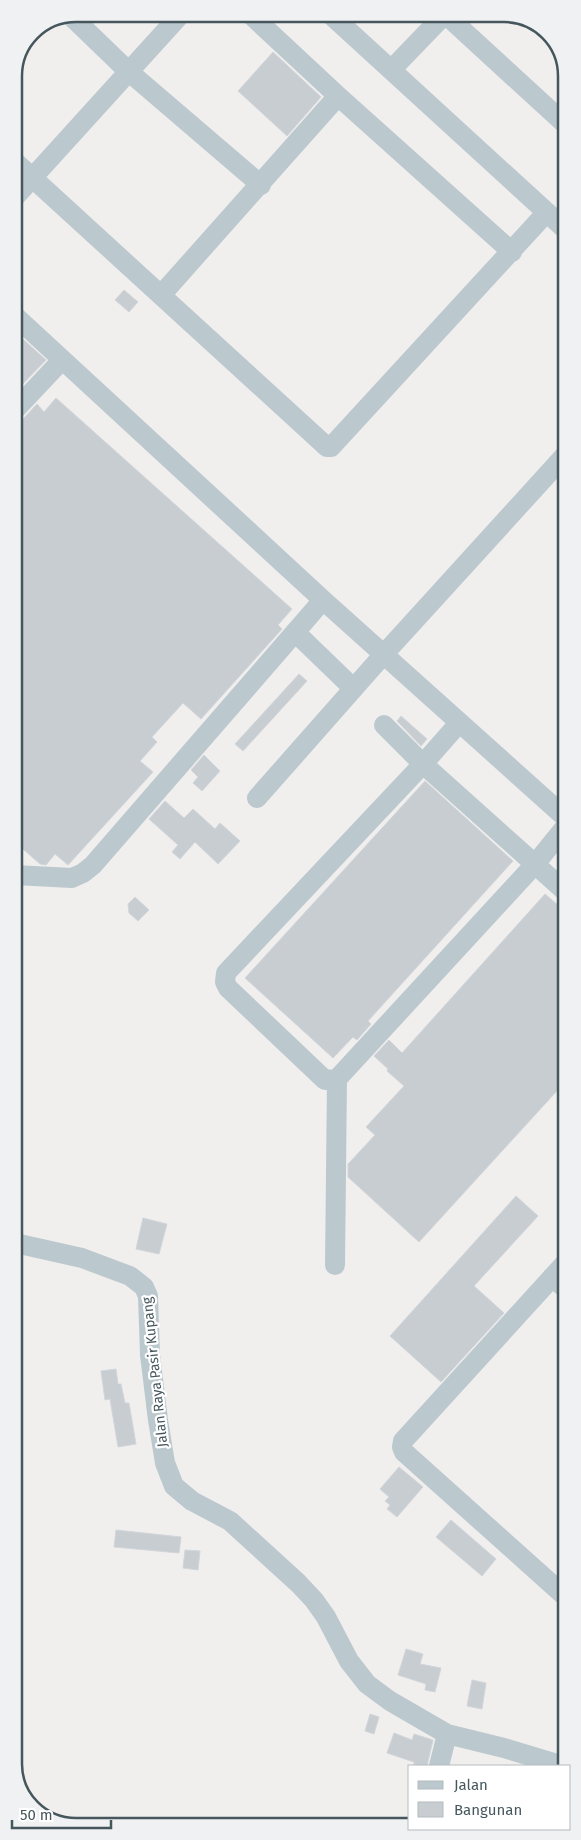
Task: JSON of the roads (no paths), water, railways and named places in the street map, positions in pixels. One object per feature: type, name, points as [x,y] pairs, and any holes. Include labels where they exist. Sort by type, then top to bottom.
[{"type":"street","points":[[77,22],[128,71],[261,184]]},
{"type":"street","points":[[22,190],[173,22]]},
{"type":"street","points":[[259,22],[512,252]]},
{"type":"street","points":[[339,23],[558,222]]},
{"type":"street","points":[[391,70],[436,23]]},
{"type":"street","points":[[455,23],[558,118]]},
{"type":"street","points":[[162,294],[338,96]]},
{"type":"street","points":[[22,168],[327,447],[331,447],[547,212]]},
{"type":"street","points":[[22,322],[322,600],[558,811]]},
{"type":"street","points":[[22,403],[62,360]]},
{"type":"street","points":[[257,798],[353,688],[558,463]]},
{"type":"street","points":[[22,876],[72,878],[83,873],[93,865],[322,600]]},
{"type":"street","points":[[295,632],[353,688]]},
{"type":"street","points":[[337,1079],[324,1080],[228,988],[224,982],[226,973],[423,764],[458,723]]},
{"type":"street","points":[[384,725],[423,764],[558,884]]},
{"type":"street","points":[[335,1265],[337,1079],[536,863],[558,836]]},
{"type":"street","name":"Jalan Raya Pasir Kupang","points":[[22,1245],[82,1258],[130,1276],[144,1287],[148,1296],[150,1355],[158,1420],[166,1463],[174,1486],[192,1501],[230,1521],[298,1583],[314,1600],[326,1617],[349,1661],[367,1684],[390,1701],[447,1734],[558,1764]]},
{"type":"street","points":[[558,1285],[403,1441],[402,1447],[404,1452],[558,1583]]},
{"type":"street","points":[[439,1765],[447,1734]]}]
